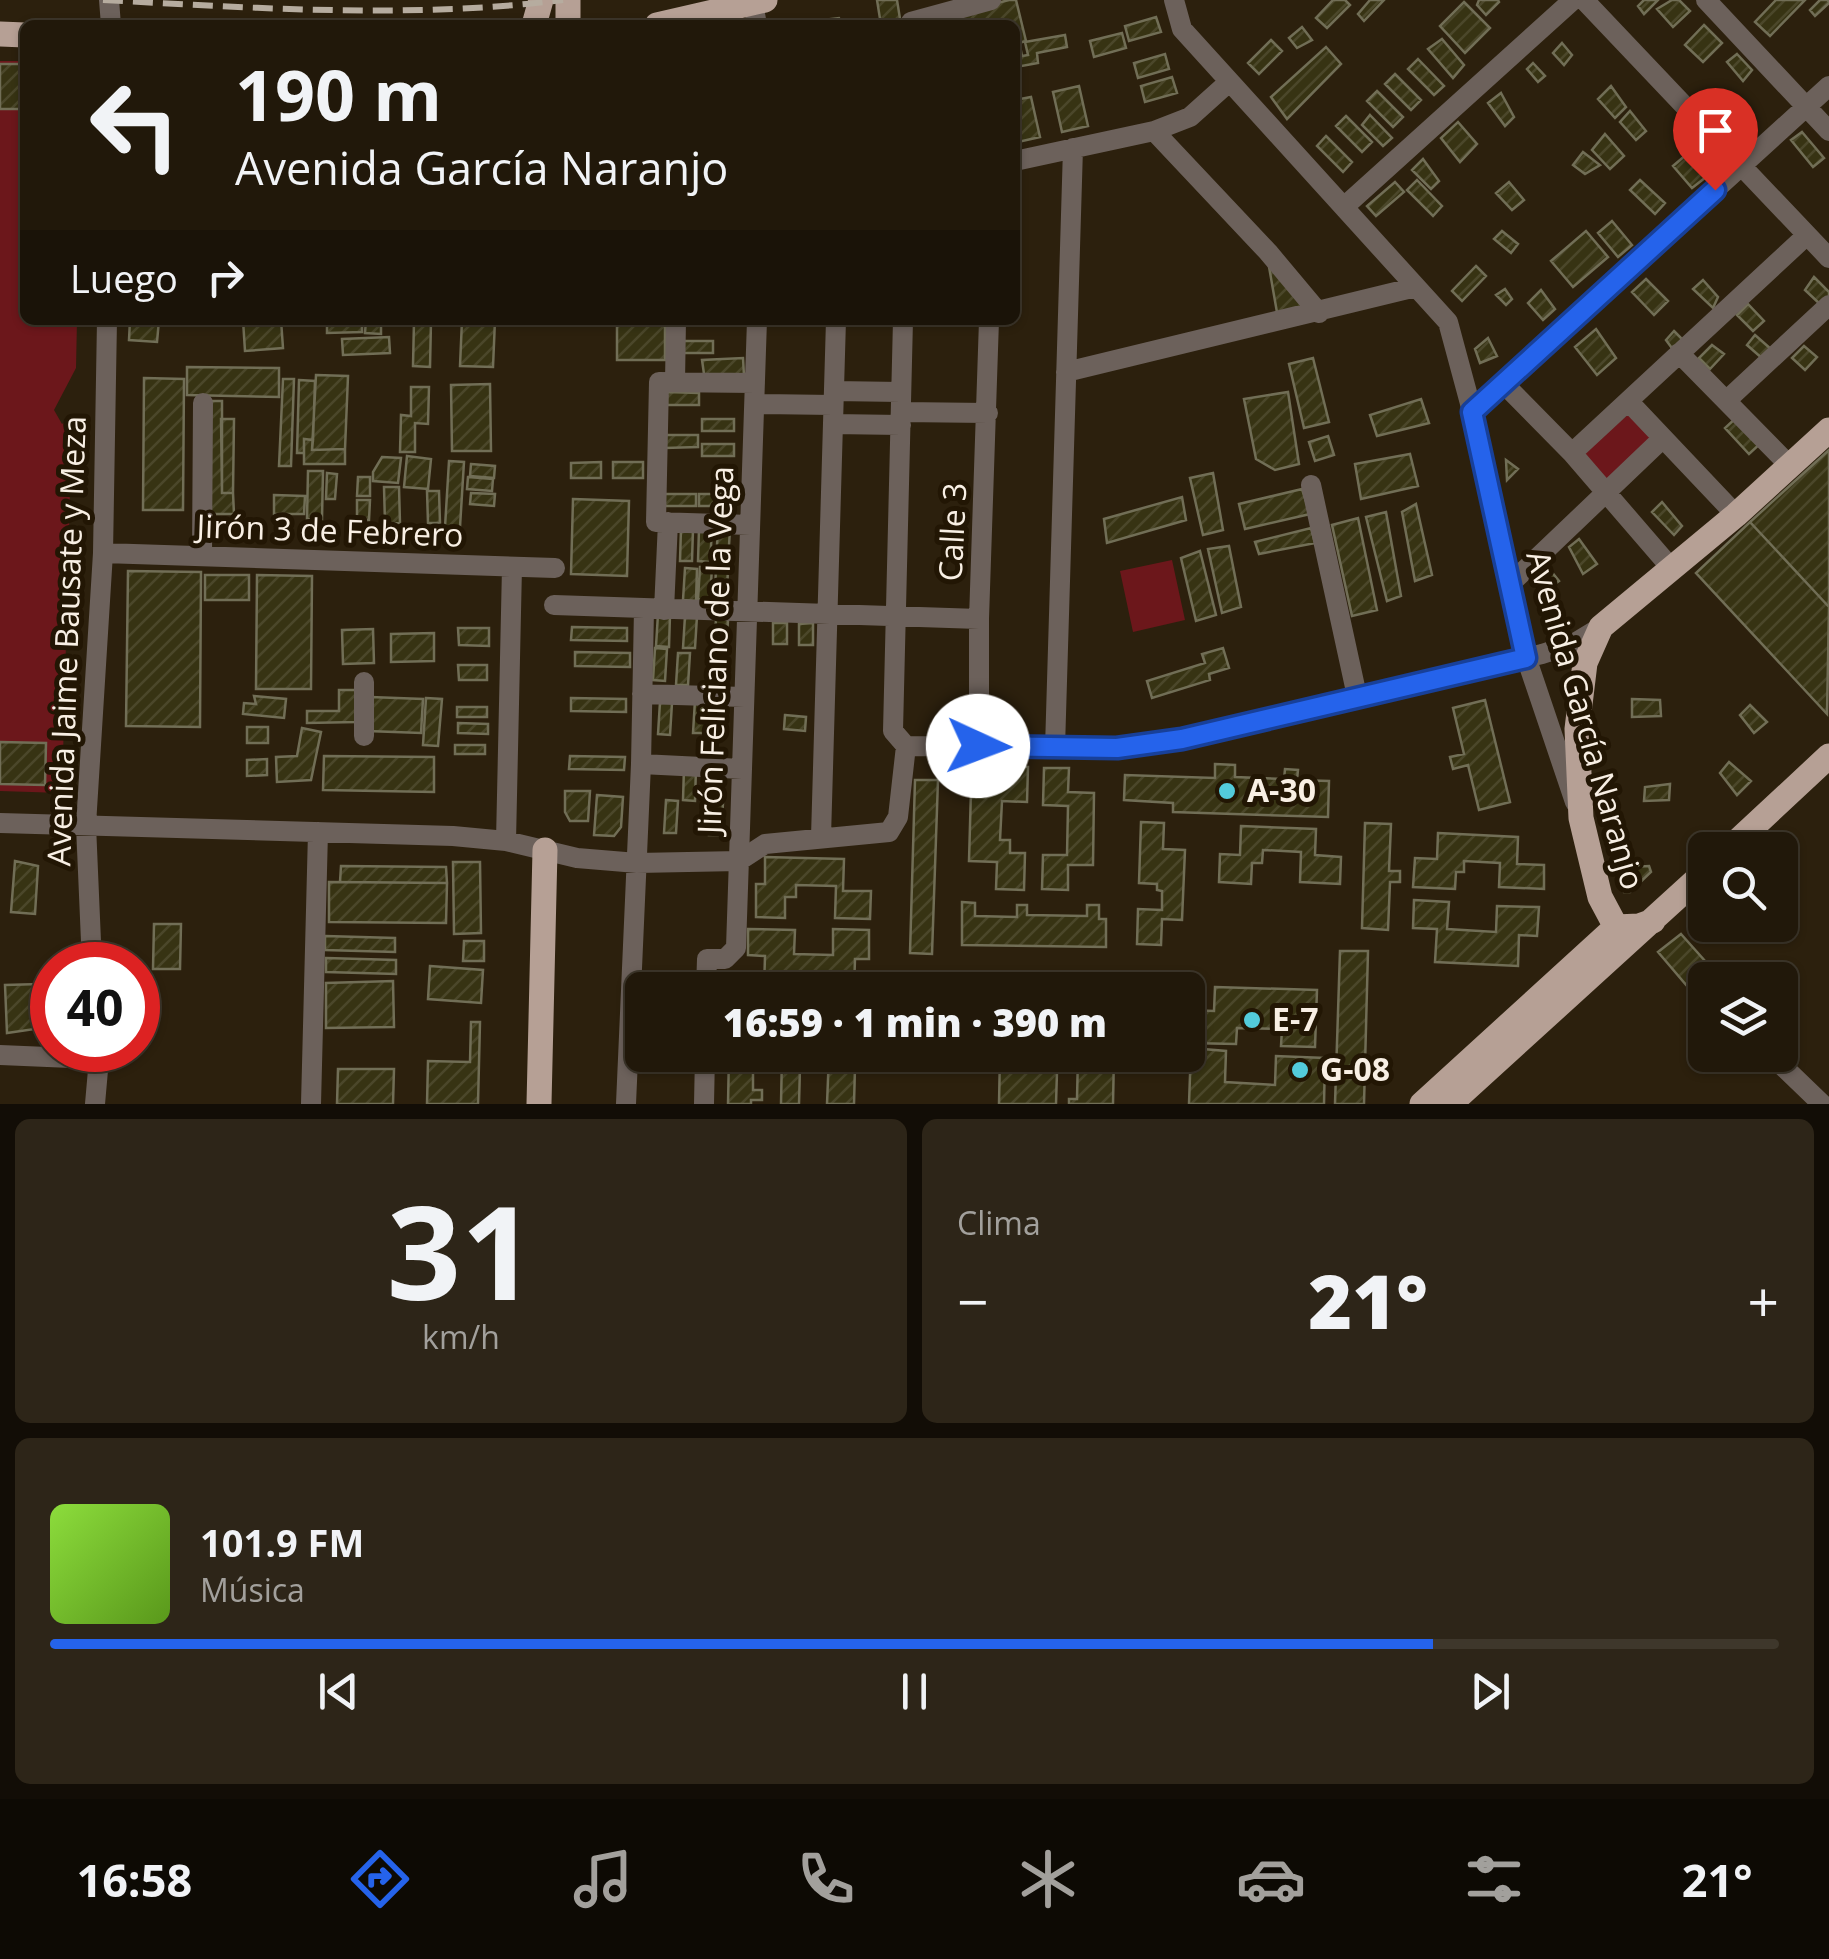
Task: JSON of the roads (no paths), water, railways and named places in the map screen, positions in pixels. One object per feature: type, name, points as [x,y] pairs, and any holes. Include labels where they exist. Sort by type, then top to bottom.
[{"type":"main road","points":[[689,20],[758,9]]},
{"type":"main road","points":[[1581,818],[1579,694],[1585,663],[1600,627],[1736,515],[1829,430]]},
{"type":"main road","points":[[1747,832],[1829,756]]},
{"type":"main road","name":"Avenida García Naranjo","points":[[1581,818],[1600,897],[1616,927],[1653,921]]},
{"type":"main road","points":[[539,1104],[546,850]]},
{"type":"main road","points":[[1450,1104],[1688,888]]},
{"type":"main road","points":[[1422,1104],[1616,927]]},
{"type":"street","points":[[918,20],[991,0]]},
{"type":"street","name":"Avenida García Naranjo","points":[[1174,0],[1182,29],[1448,322],[1472,412],[1526,658],[1581,818]]},
{"type":"street","points":[[1345,206],[1573,0]]},
{"type":"street","points":[[1584,0],[1829,258]]},
{"type":"street","points":[[1706,0],[1829,131]]},
{"type":"street","points":[[1020,160],[1154,130],[1190,116],[1228,82]]},
{"type":"street","points":[[1472,412],[1829,86]]},
{"type":"street","points":[[1154,130],[1320,313]]},
{"type":"street","points":[[1055,748],[1074,148]]},
{"type":"street","points":[[1572,453],[1807,235]]},
{"type":"street","points":[[1066,372],[1416,287]]},
{"type":"street","points":[[1726,401],[1829,305]]},
{"type":"street","name":"Avenida Jaime Bausate y Meza","points":[[91,942],[86,825],[103,553],[107,325]]},
{"type":"street","points":[[675,382],[676,325]]},
{"type":"street","name":"Jirón Feliciano de la Vega","points":[[707,972],[707,960],[725,959],[736,948],[757,325]]},
{"type":"street","points":[[821,837],[836,325]]},
{"type":"street","points":[[0,823],[453,836],[506,841],[577,858],[637,863],[739,861],[765,844],[889,832],[898,817],[906,746],[893,731],[903,325]]},
{"type":"street","name":"Calle 3","points":[[978,746],[990,325]]},
{"type":"street","points":[[1680,353],[1790,466]]},
{"type":"street","points":[[750,525],[656,522],[659,382],[833,407],[988,413]]},
{"type":"street","points":[[1505,384],[1572,453],[1672,569]]},
{"type":"street","points":[[1630,402],[1736,515]]},
{"type":"street","points":[[202,556],[203,404]]},
{"type":"street","points":[[833,407],[901,410]]},
{"type":"street","points":[[1510,584],[1664,438]]},
{"type":"street","points":[[1311,485],[1357,696]]},
{"type":"street","points":[[626,1104],[642,694],[668,522]]},
{"type":"street","name":"Jirón 3 de Febrero","points":[[103,553],[555,568]]},
{"type":"street","points":[[506,841],[512,567]]},
{"type":"street","points":[[554,606],[979,619]]},
{"type":"street","points":[[906,746],[1117,748],[1182,739],[1526,658],[1573,644],[1600,627]]},
{"type":"street","points":[[364,682],[364,736]]},
{"type":"street","points":[[642,694],[744,697]]},
{"type":"street","points":[[641,764],[742,769]]},
{"type":"street","points":[[311,1104],[318,832]]},
{"type":"street","points":[[0,1055],[30,1055]]},
{"type":"street","points":[[95,1072],[95,1104]]},
{"type":"street","points":[[704,1104],[705,1072]]},
{"type":"street","points":[[1789,1072],[1822,1104]]},
{"type":"railway","points":[[103,0],[391,10],[563,0]]},
{"type":"place","name":"A-30","points":[[1227,791]]},
{"type":"place","name":"E-7","points":[[1252,1020]]},
{"type":"place","name":"G-08","points":[[1300,1070]]}]
